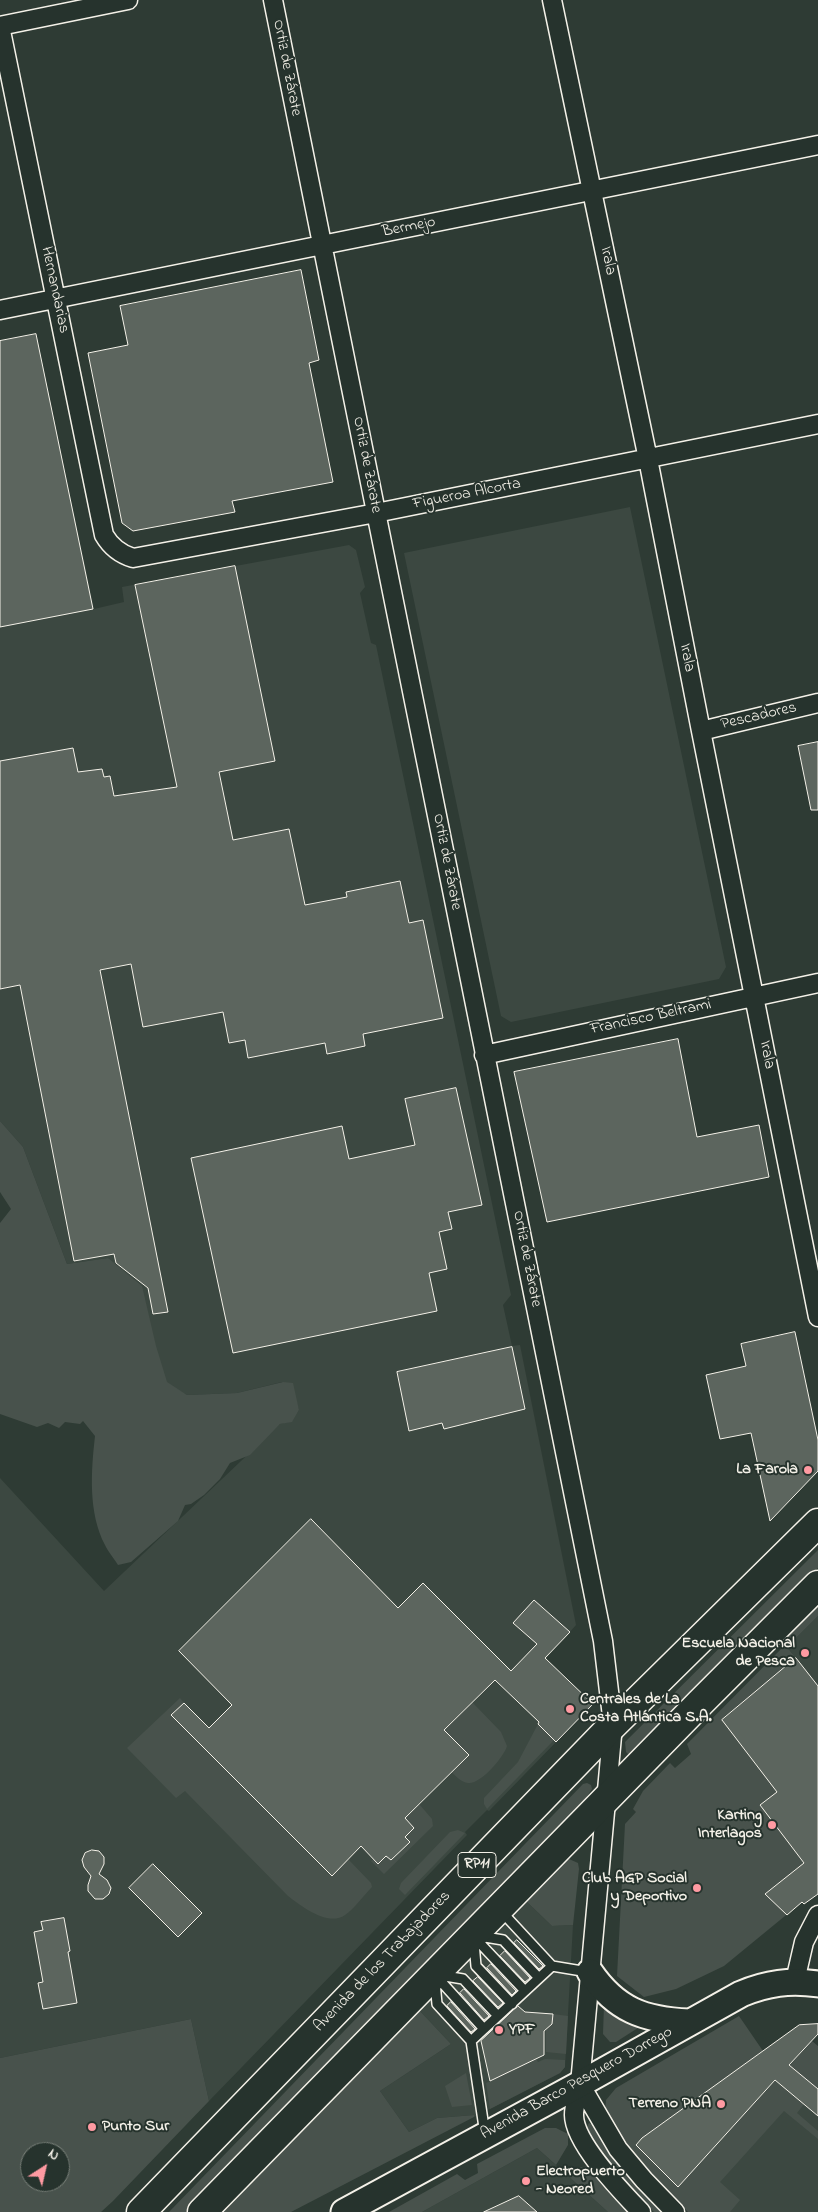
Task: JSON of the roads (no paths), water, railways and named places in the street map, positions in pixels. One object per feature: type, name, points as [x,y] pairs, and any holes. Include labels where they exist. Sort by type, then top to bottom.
[{"type":"main road","name":"Avenida de los Trabajadores","points":[[141,2212],[613,1725],[818,1523]]},
{"type":"main road","name":"RP11","points":[[202,2212],[818,1585]]},
{"type":"main road","points":[[590,1972],[606,1993],[627,2009],[664,2021],[690,2022]]},
{"type":"main road","name":"Avenida Barco Pesquero Dorrego","points":[[344,2212],[690,2022],[760,1986],[806,1983]]},
{"type":"street","points":[[0,26],[128,0]]},
{"type":"street","name":"Ortiz de Zárate","points":[[273,0],[603,1642],[613,1725],[580,2084],[574,2116],[578,2130],[596,2160],[641,2212]]},
{"type":"street","name":"Irala","points":[[552,0],[648,459],[700,731],[813,1266],[818,1317]]},
{"type":"street","name":"Hernandarias","points":[[0,26],[104,535],[116,550]]},
{"type":"street","name":"Bermejo","points":[[0,310],[818,145]]},
{"type":"street","name":"Figueroa Alcorta","points":[[116,550],[133,558],[376,513],[818,424]]},
{"type":"street","name":"Pescadores","points":[[700,731],[818,704]]},
{"type":"street","name":"Francisco Beltrami","points":[[484,1054],[818,983]]},
{"type":"street","points":[[806,1983],[804,1942],[818,1915]]},
{"type":"street","points":[[580,2084],[618,2149],[644,2180],[676,2212]]},
{"type":"lane","points":[[499,1908],[552,1966],[590,1972]]},
{"type":"lane","points":[[473,1935],[503,1940],[539,1978]]},
{"type":"lane","points":[[473,1935],[525,1991]]},
{"type":"lane","points":[[473,1935],[476,1966],[512,2004]]},
{"type":"lane","points":[[471,2041],[552,1966]]},
{"type":"lane","points":[[434,1974],[463,1979],[498,2016]]},
{"type":"lane","points":[[434,1974],[484,2029]]},
{"type":"lane","points":[[434,1974],[437,2004],[471,2041],[485,2136]]},
{"type":"place","name":"La Farola","points":[[808,1470]]},
{"type":"place","name":"Escuela Nacional de Pesca","points":[[805,1653]]},
{"type":"place","name":"Centrales de La Costa Atlántica S.A.","points":[[570,1709]]},
{"type":"place","name":"Karting Interlagos","points":[[772,1825]]},
{"type":"place","name":"Club AGP Social y Deportivo","points":[[697,1888]]},
{"type":"place","name":"YPF","points":[[499,2030]]},
{"type":"place","name":"Terreno PNA","points":[[721,2104]]},
{"type":"place","name":"Punto Sur","points":[[92,2127]]},
{"type":"place","name":"Electropuerto - Neored","points":[[526,2181]]}]
